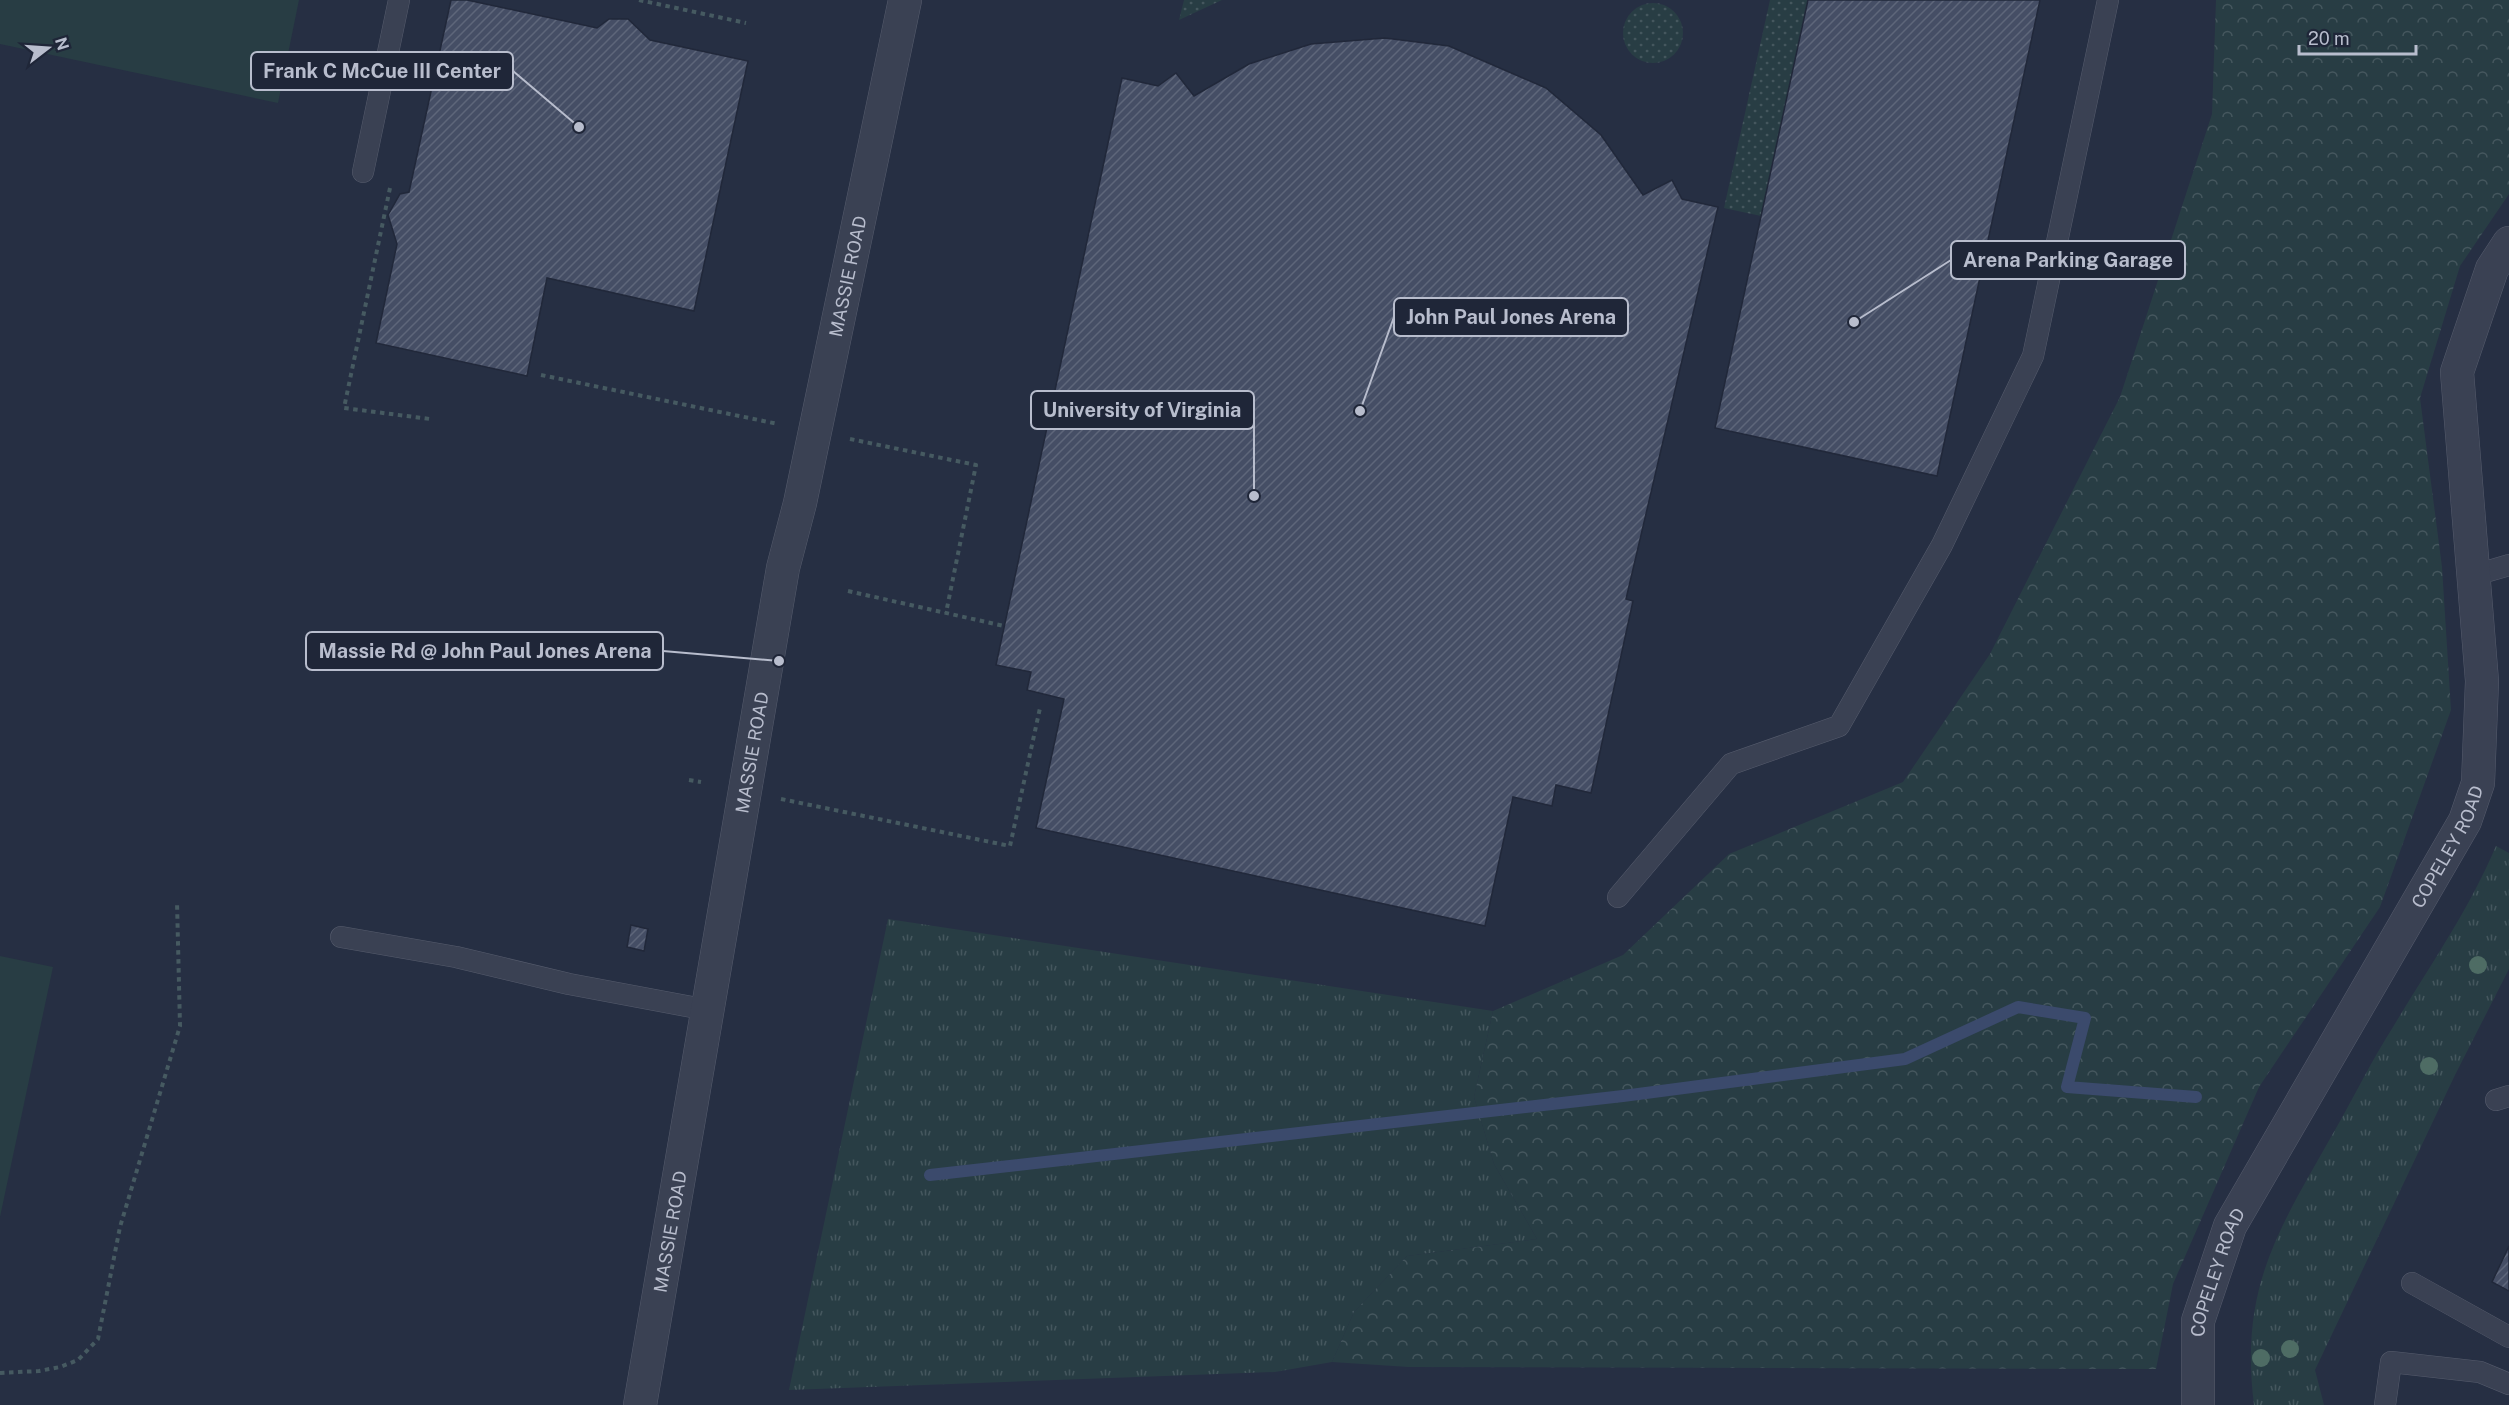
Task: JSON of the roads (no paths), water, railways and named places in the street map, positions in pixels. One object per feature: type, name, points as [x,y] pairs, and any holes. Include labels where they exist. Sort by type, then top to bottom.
[{"type":"street","name":"MASSIE ROAD","points":[[640,1405],[783,568],[802,493],[905,0]]},
{"type":"street","name":"COPELEY ROAD","points":[[2198,1405],[2198,1321],[2230,1226],[2465,821],[2478,783],[2482,681],[2457,372],[2493,269],[2509,243]]},
{"type":"lane","points":[[363,172],[399,0]]},
{"type":"lane","points":[[1618,897],[1731,764],[1839,726],[1942,545],[2033,356],[2108,0]]},
{"type":"lane","points":[[2475,575],[2509,565]]},
{"type":"lane","points":[[341,937],[456,957],[569,984],[708,1010]]},
{"type":"lane","points":[[2412,1283],[2509,1337]]},
{"type":"lane","points":[[2385,1405],[2389,1354],[2480,1372],[2509,1384]]},
{"type":"waterway","points":[[930,1175],[1623,1096],[1905,1059],[2018,1007],[2085,1018],[2067,1087],[2196,1097]]},
{"type":"place","name":"Frank C McCue III Center","points":[[579,127]]},
{"type":"place","name":"Arena Parking Garage","points":[[1854,322]]},
{"type":"place","name":"John Paul Jones Arena","points":[[1360,411]]},
{"type":"place","name":"University of Virginia","points":[[1254,496]]},
{"type":"place","name":"Massie Rd @ John Paul Jones Arena","points":[[779,661]]}]
